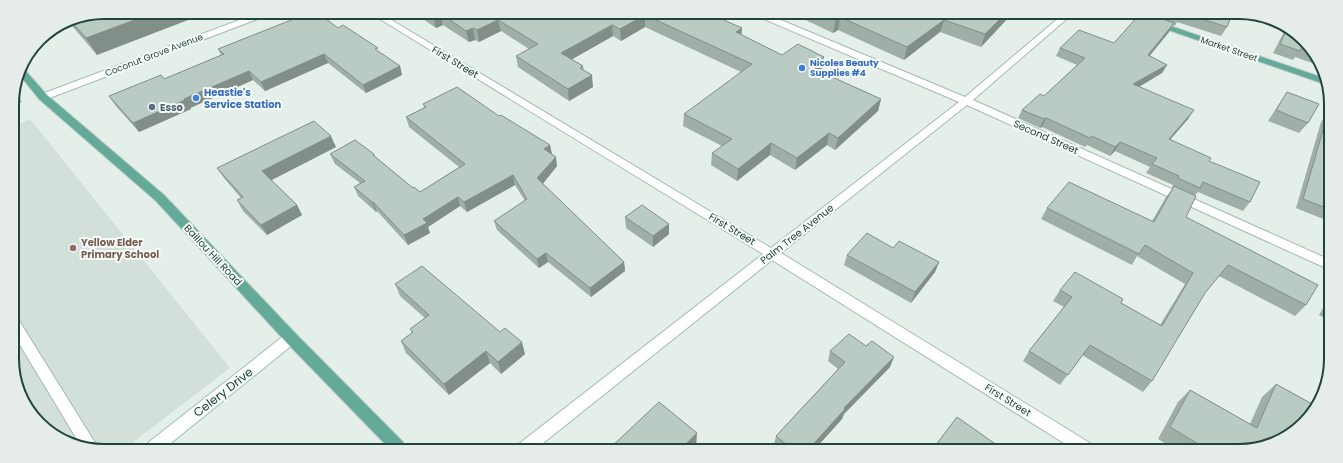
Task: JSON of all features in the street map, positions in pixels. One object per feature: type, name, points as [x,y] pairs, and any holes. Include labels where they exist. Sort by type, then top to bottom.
[{"type":"main road","name":"Market Street","points":[[1141,19],[1320,80]]},
{"type":"main road","name":"Baillou Hill Road","points":[[25,75],[43,97],[160,198],[291,338],[394,444]]},
{"type":"street","name":"Coconut Grove Avenue","points":[[43,97],[249,19]]},
{"type":"street","name":"First Street","points":[[384,19],[772,254],[1078,444]]},
{"type":"street","name":"Second Street","points":[[771,19],[966,101],[1324,262]]},
{"type":"street","name":"Palm Tree Avenue","points":[[530,444],[966,101],[1062,19]]},
{"type":"street","points":[[19,333],[85,442]]},
{"type":"street","name":"Celery Drive","points":[[157,444],[291,338]]},
{"type":"shaded area","name":"Yellow Elder Primary School","points":[[30,119],[230,368],[131,444],[93,443],[71,438],[61,433],[44,419],[30,402],[25,392],[19,359],[19,124]]},
{"type":"building","points":[[137,19],[86,38],[74,25],[93,20]]},
{"type":"building","points":[[294,19],[326,19],[338,28],[343,25],[378,48],[375,49],[400,66],[363,85],[324,54],[261,82],[249,71],[133,123],[109,96],[161,75],[164,79],[224,54],[218,49]]},
{"type":"building","points":[[449,19],[638,19],[620,29],[612,25],[561,53],[583,66],[580,68],[592,75],[568,89],[516,56],[538,44],[498,20],[477,30],[473,28],[466,31]]},
{"type":"building","points":[[654,19],[721,19],[742,28],[736,32],[782,55],[798,44],[824,57],[810,67],[881,99],[838,138],[829,133],[797,158],[771,143],[738,169],[712,153],[732,139],[684,114],[752,64]]},
{"type":"building","points":[[844,19],[1000,19],[985,34],[944,20],[907,47]]},
{"type":"building","points":[[1135,19],[1163,19],[1174,23],[1148,55],[1167,65],[1133,84],[1194,110],[1169,139],[1211,158],[1209,161],[1260,182],[1250,202],[1203,182],[1200,188],[1178,178],[1179,176],[1152,164],[1157,158],[1120,142],[1115,147],[1092,136],[1090,138],[1046,118],[1044,119],[1022,110],[1040,94],[1044,96],[1085,58],[1060,48],[1079,30],[1114,43]]},
{"type":"building","points":[[1202,19],[1230,19],[1227,27]]},
{"type":"building","points":[[1285,33],[1302,47],[1300,51],[1280,44]]},
{"type":"building","points":[[457,87],[499,116],[501,115],[550,145],[544,149],[556,157],[537,178],[624,262],[590,288],[546,253],[537,259],[494,221],[527,199],[513,175],[464,202],[458,197],[423,219],[427,223],[404,235],[373,202],[354,187],[365,181],[330,154],[355,140],[374,154],[373,155],[413,188],[414,187],[420,192],[465,164],[406,117],[426,107],[423,104]]},
{"type":"building","points":[[1287,92],[1319,104],[1308,123],[1276,110]]},
{"type":"building","points":[[314,121],[331,136],[262,171],[297,205],[261,225],[237,200],[243,197],[217,168]]},
{"type":"building","points":[[1324,127],[1324,207],[1303,199]]},
{"type":"building","points":[[1069,182],[1154,222],[1174,186],[1196,196],[1186,217],[1318,285],[1306,305],[1228,265],[1205,293],[1152,381],[1090,345],[1068,375],[1029,351],[1072,297],[1060,290],[1075,272],[1123,299],[1121,303],[1162,326],[1193,273],[1145,245],[1139,254],[1047,208]]},
{"type":"building","points":[[642,205],[669,224],[653,236],[625,217]]},
{"type":"building","points":[[867,233],[893,248],[899,241],[939,262],[915,292],[847,255]]},
{"type":"building","points":[[422,266],[500,332],[505,328],[522,342],[498,362],[486,351],[444,384],[401,341],[413,332],[410,329],[429,315],[395,284]]},
{"type":"building","points":[[849,334],[866,346],[872,341],[894,357],[844,408],[845,409],[814,444],[786,444],[776,436],[845,362],[830,351]]},
{"type":"building","points":[[1276,384],[1312,404],[1295,423],[1282,433],[1256,442],[1245,444],[1198,444],[1170,427],[1190,390],[1257,428]]},
{"type":"building","points":[[659,402],[697,433],[686,444],[614,444]]},
{"type":"building","points":[[957,417],[995,444],[937,444]]},
{"type":"place","name":"Nicoles Beauty Supplies #4","points":[[802,68]]},
{"type":"place","name":"Heastie's Service Station","points":[[196,98]]},
{"type":"place","name":"Esso","points":[[152,107]]},
{"type":"place","name":"Yellow Elder Primary School","points":[[73,248]]}]
